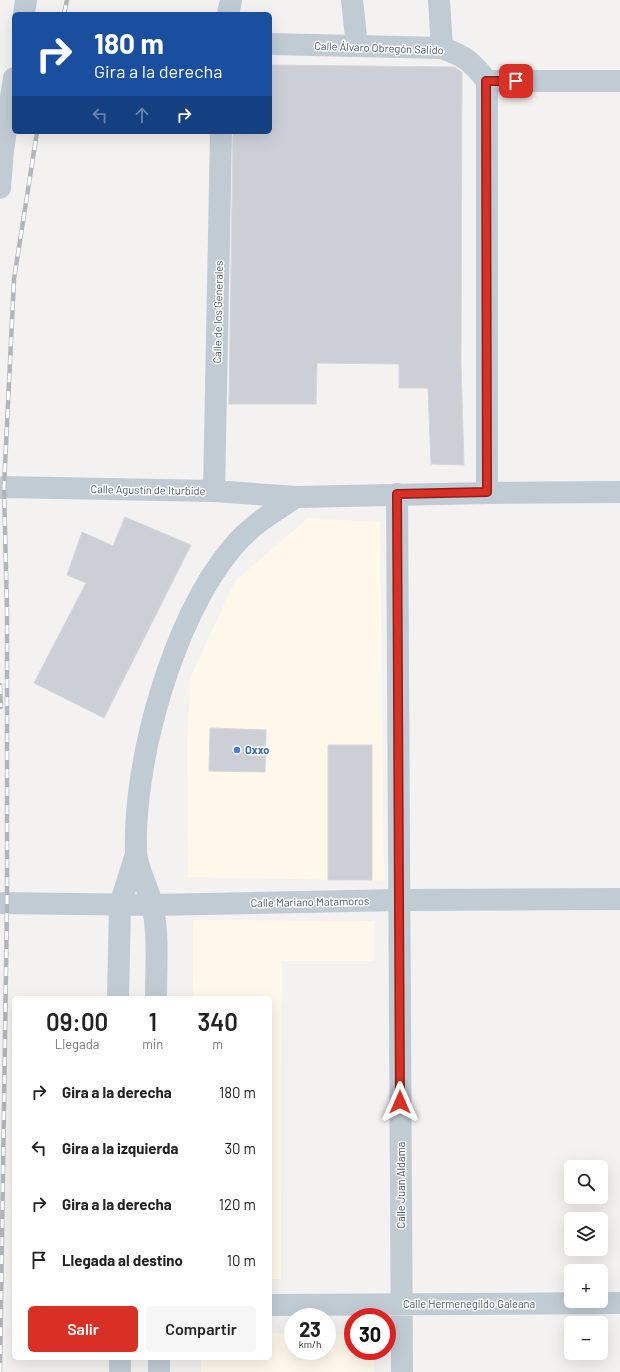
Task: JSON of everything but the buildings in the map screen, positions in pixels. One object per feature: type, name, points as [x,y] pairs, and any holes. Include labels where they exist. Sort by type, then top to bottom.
[{"type":"street","points":[[24,12],[26,0]]},
{"type":"street","points":[[228,12],[231,0]]},
{"type":"street","points":[[352,0],[357,46]]},
{"type":"street","points":[[439,0],[442,48]]},
{"type":"street","name":"Calle Álvaro Obregón Salido","points":[[272,44],[442,48],[458,54],[473,63],[486,81]]},
{"type":"street","points":[[487,492],[486,81],[620,81]]},
{"type":"street","points":[[0,188],[3,150],[12,91]]},
{"type":"street","name":"Calle de los Generales","points":[[214,492],[221,134]]},
{"type":"street","name":"Calle Agustín de Iturbide","points":[[0,488],[4,486],[214,492],[296,497],[487,492],[620,492]]},
{"type":"street","name":"Calle Juan Aldama","points":[[397,494],[402,1372]]},
{"type":"street","points":[[118,996],[120,905],[136,854],[137,814],[147,747],[167,674],[191,613],[211,576],[233,547],[260,520],[296,497]]},
{"type":"street","points":[[136,854],[152,905],[156,944],[156,996]]},
{"type":"street","name":"Calle Mariano Matamoros","points":[[0,903],[152,905],[399,900],[620,899]]},
{"type":"street","name":"Calle Hermenegildo Galeana","points":[[272,1305],[620,1303]]},
{"type":"street","points":[[120,1360],[120,1372]]},
{"type":"street","points":[[159,1360],[159,1372]]},
{"type":"shaded area","points":[[308,518],[380,522],[384,881],[188,877],[187,738],[191,676],[235,581]]},
{"type":"shaded area","points":[[193,920],[374,921],[374,961],[282,961],[281,1279],[272,1279],[272,996],[193,996]]},
{"type":"shaded area","points":[[272,1333],[284,1334],[284,1360],[336,1360],[336,1334],[344,1334],[344,1360],[374,1360],[374,1372],[201,1372],[201,1360],[272,1360]]},
{"type":"railway","points":[[64,12],[67,0]]},
{"type":"railway","points":[[0,1372],[7,903],[7,612],[4,487],[14,279],[37,134]]},
{"type":"railway","points":[[0,685],[1,707]]},
{"type":"place","name":"Oxxo","points":[[237,750]]},
{"type":"route","points":[[400,1102],[397,494],[487,492],[486,81],[516,81]]}]
